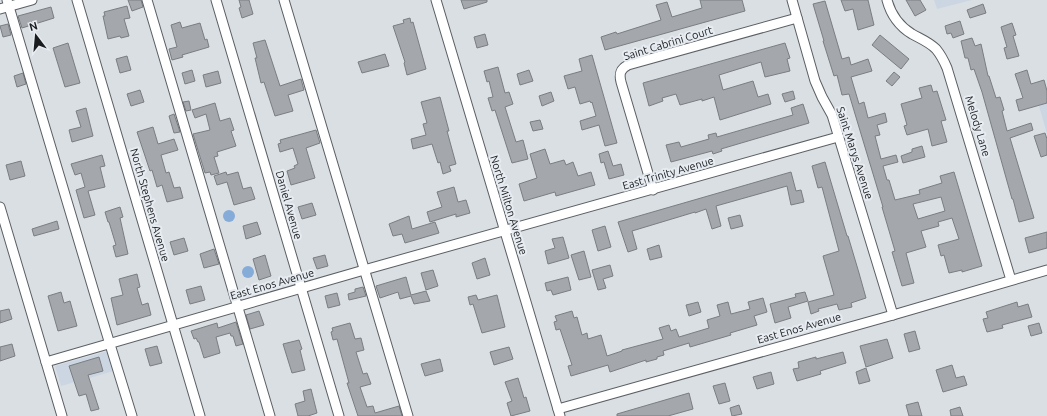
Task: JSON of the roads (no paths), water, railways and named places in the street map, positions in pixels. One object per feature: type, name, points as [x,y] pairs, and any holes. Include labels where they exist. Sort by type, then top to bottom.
[{"type":"street","points":[[32,0],[5,5],[132,416]]},
{"type":"street","name":"North Stephens Avenue","points":[[77,0],[200,416]]},
{"type":"street","points":[[147,0],[270,416]]},
{"type":"street","name":"Daniel Avenue","points":[[216,0],[339,416]]},
{"type":"street","points":[[284,0],[408,416]]},
{"type":"street","name":"North Milton Avenue","points":[[436,0],[559,412]]},
{"type":"street","name":"Saint Marys Avenue","points":[[792,0],[815,81],[832,115],[893,315]]},
{"type":"street","name":"Melody Lane","points":[[887,0],[894,18],[901,26],[927,42],[935,49],[942,57],[947,68],[1011,280]]},
{"type":"street","name":"Saint Cabrini Court","points":[[653,190],[621,82],[620,74],[623,68],[628,65],[797,18]]},
{"type":"street","name":"East Trinity Avenue","points":[[505,231],[838,137]]},
{"type":"street","points":[[0,207],[62,416]]},
{"type":"street","name":"East Enos Avenue","points":[[46,362],[505,231]]},
{"type":"street","name":"East Enos Avenue","points":[[559,412],[1047,270]]},
{"type":"water","points":[[229,210],[233,212],[235,216],[233,220],[229,222],[225,220],[223,216],[225,212]]},
{"type":"water","points":[[248,266],[252,268],[254,272],[252,276],[248,278],[244,276],[242,272],[244,268]]}]
